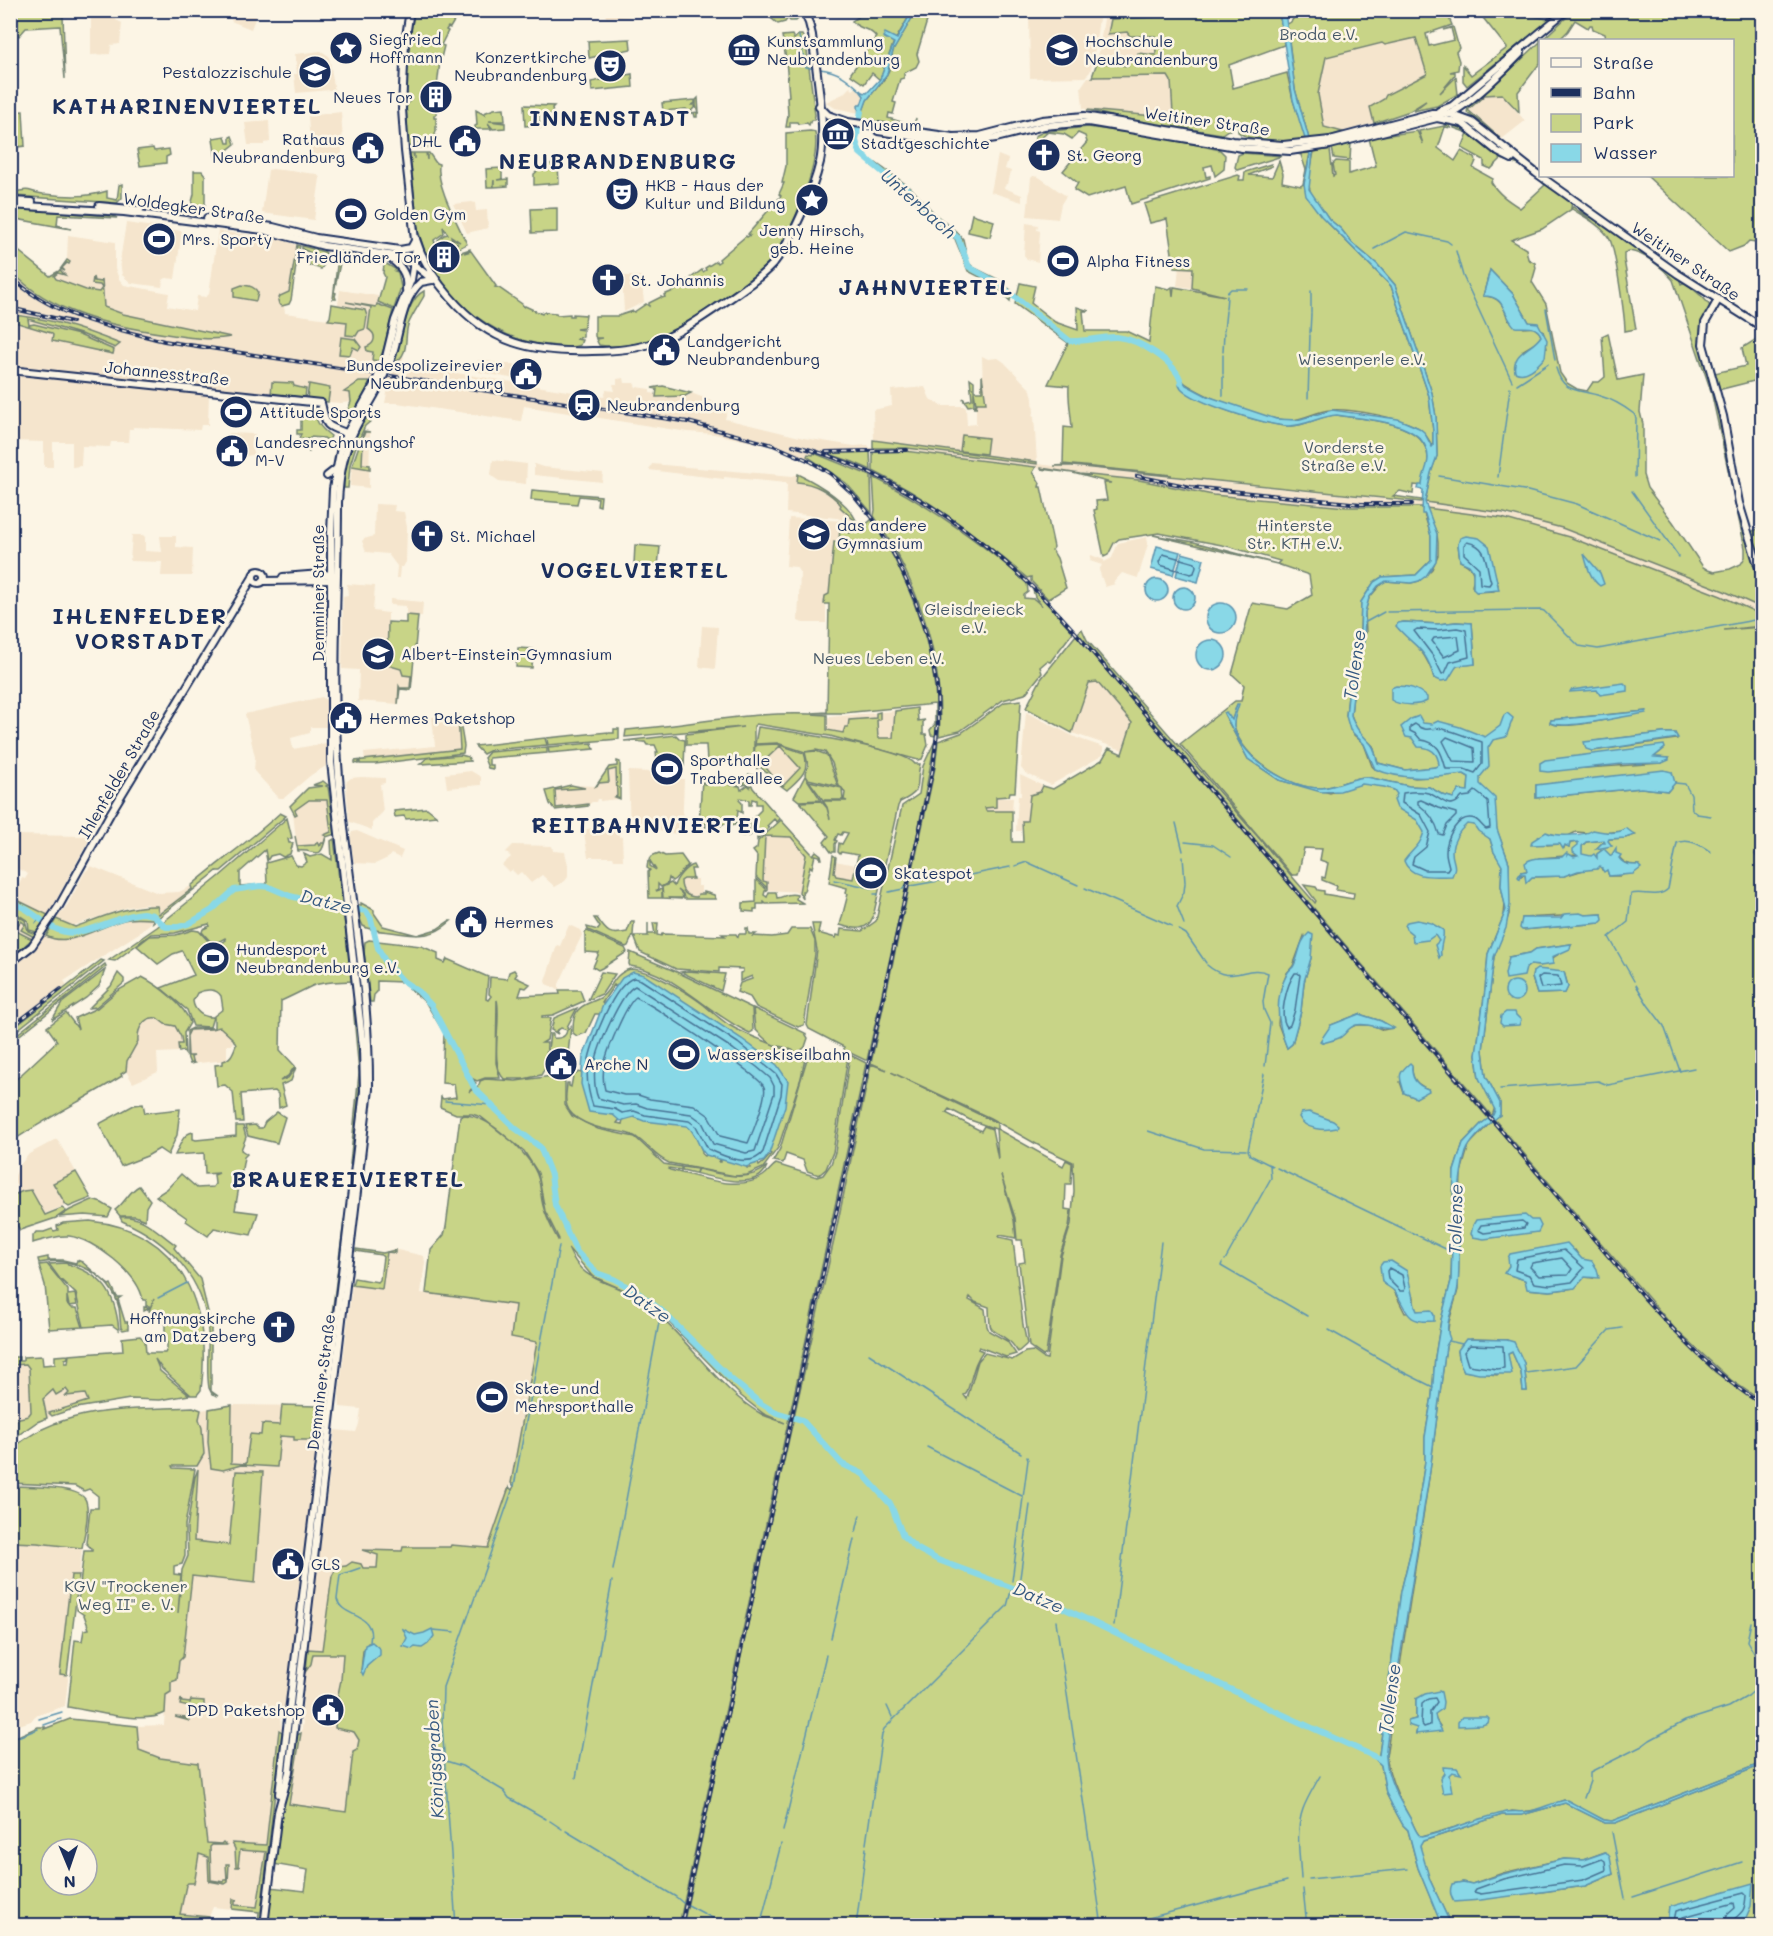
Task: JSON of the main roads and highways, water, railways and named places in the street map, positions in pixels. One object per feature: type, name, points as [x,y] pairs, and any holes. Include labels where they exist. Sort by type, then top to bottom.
[{"type":"main road","points":[[410,10],[405,43],[402,109],[406,163],[416,239],[424,261],[438,284],[472,321],[501,338],[524,347],[556,351],[625,349],[657,342],[730,298],[758,278],[777,258],[789,238],[815,178],[820,160],[822,133],[816,70],[811,27],[803,10]]},
{"type":"main road","points":[[1451,110],[1506,68],[1567,10]]},
{"type":"main road","points":[[1436,115],[1462,106],[1470,95]]},
{"type":"main road","points":[[819,106],[826,114],[858,126]]},
{"type":"main road","points":[[1462,106],[1462,117]]},
{"type":"main road","points":[[1451,110],[1455,121]]},
{"type":"main road","name":"Weitiner Straße","points":[[1451,110],[1479,128],[1539,175]]},
{"type":"main road","name":"Weitiner Straße","points":[[858,126],[918,135],[972,137],[1029,127],[1049,118],[1091,117],[1232,143],[1305,147],[1436,115],[1473,130],[1498,152],[1536,173]]},
{"type":"main road","points":[[822,133],[826,127],[833,124],[858,126]]},
{"type":"main road","name":"Weitiner Straße","points":[[1542,177],[1670,269],[1762,327]]},
{"type":"main road","name":"Woldegker Straße","points":[[10,203],[108,210],[199,221],[270,231],[304,241],[336,244],[407,250],[413,246],[416,239]]},
{"type":"main road","name":"Demminer Straße","points":[[388,361],[395,320],[415,265],[416,239]]},
{"type":"main road","name":"Woldegker Straße","points":[[336,244],[399,257],[415,265],[438,284]]},
{"type":"main road","points":[[384,254],[397,263],[404,272],[406,281],[404,297]]},
{"type":"main road","name":"Demminer Straße","points":[[335,577],[333,489],[336,468],[349,434],[377,386],[388,361],[400,322],[415,288],[423,281],[438,284]]},
{"type":"main road","points":[[1718,300],[1705,323],[1703,344],[1723,416],[1739,503],[1762,578]]},
{"type":"main road","name":"Johannesstraße","points":[[10,370],[321,403],[322,417],[327,424],[349,434]]},
{"type":"main road","name":"Demminer Straße","points":[[264,1926],[275,1831],[289,1772],[368,1101],[369,1063],[331,762],[339,489],[349,434]]},
{"type":"main road","points":[[327,476],[336,468]]},
{"type":"main road","name":"Ihlenfelder Straße","points":[[10,963],[27,951],[46,926],[157,734],[243,592],[259,579],[335,577]]},
{"type":"water","points":[[912,11],[916,11],[893,51],[887,74],[867,100],[861,117],[859,117],[858,105],[861,105],[864,96],[861,92],[867,93],[880,79],[894,43],[883,37],[885,33],[897,39]]},
{"type":"water","name":"Tollense","points":[[1279,11],[1285,11],[1295,89],[1313,153],[1309,189],[1329,219],[1377,264],[1395,285],[1432,393],[1436,417],[1437,456],[1425,502],[1437,534],[1436,561],[1426,576],[1419,581],[1411,583],[1386,581],[1378,586],[1369,598],[1365,612],[1364,642],[1356,665],[1351,715],[1357,728],[1373,746],[1378,763],[1405,770],[1439,765],[1433,751],[1418,747],[1412,738],[1406,737],[1401,727],[1411,719],[1419,716],[1423,723],[1432,724],[1438,721],[1485,737],[1500,726],[1504,715],[1507,713],[1513,718],[1506,737],[1493,740],[1488,748],[1489,766],[1480,777],[1480,784],[1495,798],[1497,829],[1509,863],[1510,905],[1506,928],[1494,957],[1483,1050],[1486,1076],[1500,1103],[1500,1115],[1472,1142],[1466,1152],[1462,1168],[1459,1201],[1458,1286],[1449,1320],[1450,1339],[1446,1346],[1430,1471],[1387,1743],[1386,1757],[1389,1774],[1398,1796],[1421,1837],[1493,1816],[1531,1811],[1567,1800],[1604,1820],[1612,1821],[1762,1763],[1762,1765],[1615,1823],[1605,1823],[1565,1803],[1522,1815],[1502,1815],[1423,1841],[1420,1846],[1430,1880],[1451,1925],[1441,1924],[1418,1868],[1408,1830],[1386,1793],[1381,1765],[1375,1759],[1379,1755],[1401,1591],[1411,1550],[1425,1461],[1425,1437],[1432,1396],[1435,1357],[1451,1281],[1454,1171],[1463,1143],[1493,1115],[1495,1110],[1479,1078],[1476,1055],[1488,954],[1506,910],[1501,886],[1502,866],[1490,839],[1478,831],[1474,825],[1467,824],[1455,839],[1452,855],[1455,866],[1452,876],[1418,874],[1407,867],[1404,861],[1418,845],[1424,832],[1417,820],[1397,808],[1394,800],[1397,794],[1394,790],[1362,784],[1340,791],[1321,792],[1279,780],[1248,759],[1224,713],[1226,712],[1232,720],[1237,704],[1239,704],[1234,727],[1239,739],[1257,761],[1282,778],[1296,783],[1322,788],[1367,777],[1409,786],[1429,787],[1453,798],[1459,790],[1468,791],[1469,777],[1464,774],[1407,777],[1375,769],[1364,744],[1350,730],[1346,716],[1351,666],[1360,633],[1361,602],[1374,582],[1382,577],[1416,575],[1431,560],[1431,536],[1425,514],[1422,514],[1423,490],[1418,489],[1419,485],[1422,485],[1428,461],[1425,445],[1406,429],[1362,418],[1337,415],[1294,426],[1264,422],[1200,400],[1181,388],[1178,380],[1179,375],[1186,385],[1207,396],[1276,419],[1297,420],[1332,410],[1398,419],[1419,428],[1433,446],[1429,396],[1391,286],[1321,216],[1306,196],[1304,184],[1310,155],[1293,100]]},
{"type":"water","points":[[1490,270],[1513,294],[1529,322],[1538,323],[1547,340],[1545,357],[1528,372],[1515,372],[1516,360],[1541,336],[1534,328],[1515,327],[1500,302],[1483,296]]},
{"type":"water","points":[[1466,536],[1479,538],[1489,546],[1499,590],[1476,592],[1473,589],[1473,571],[1469,565],[1460,561],[1458,544],[1460,538]]},
{"type":"water","points":[[1157,546],[1180,552],[1173,575],[1151,569]]},
{"type":"water","points":[[1182,553],[1204,559],[1198,582],[1176,576]]},
{"type":"water","points":[[1584,554],[1600,573],[1604,584],[1600,586],[1594,580]]},
{"type":"water","points":[[1157,579],[1165,582],[1168,590],[1165,598],[1157,601],[1149,598],[1146,590],[1149,582]]},
{"type":"water","points":[[1184,587],[1192,590],[1195,598],[1192,606],[1184,609],[1176,606],[1173,598],[1176,590]]},
{"type":"water","points":[[1221,603],[1232,607],[1236,618],[1232,629],[1221,633],[1210,629],[1206,618],[1210,607]]},
{"type":"water","points":[[1404,622],[1472,623],[1475,664],[1457,666],[1448,680],[1441,681],[1434,678],[1423,653],[1396,626]]},
{"type":"water","points":[[1211,640],[1222,644],[1226,655],[1222,666],[1211,670],[1200,666],[1196,655],[1200,644]]},
{"type":"water","points":[[1624,683],[1627,691],[1600,695],[1597,690],[1570,692],[1571,690]]},
{"type":"water","points":[[1396,686],[1416,690],[1427,697],[1427,701],[1409,705],[1395,702],[1391,700],[1391,688]]},
{"type":"water","points":[[1647,711],[1582,724],[1550,723],[1551,720]]},
{"type":"water","points":[[1675,733],[1678,738],[1592,751],[1586,749],[1584,742]]},
{"type":"water","points":[[1664,745],[1665,748],[1654,757],[1669,758],[1662,763],[1540,771],[1540,763],[1545,760]]},
{"type":"water","points":[[1664,770],[1672,772],[1675,783],[1668,791],[1641,788],[1536,798],[1536,785]]},
{"type":"water","points":[[1626,828],[1635,835],[1609,839],[1612,846],[1596,849],[1605,843],[1604,840],[1586,842],[1582,846],[1582,854],[1591,856],[1594,854],[1597,858],[1597,854],[1604,849],[1611,856],[1616,848],[1616,853],[1621,855],[1619,858],[1623,862],[1638,865],[1641,868],[1633,874],[1609,876],[1607,870],[1604,872],[1600,866],[1597,869],[1578,871],[1564,876],[1532,877],[1526,883],[1525,874],[1521,874],[1520,879],[1518,877],[1521,872],[1527,871],[1525,863],[1532,859],[1562,857],[1566,853],[1567,856],[1569,854],[1574,857],[1578,856],[1573,849],[1578,842],[1570,843],[1569,847],[1565,845],[1563,849],[1560,844],[1531,845],[1532,841],[1546,832],[1570,835],[1593,830],[1615,832]]},
{"type":"water","points":[[1564,914],[1602,914],[1603,920],[1600,923],[1522,930],[1520,928],[1522,918],[1561,918]]},
{"type":"water","points":[[1417,920],[1431,923],[1443,930],[1439,958],[1435,945],[1439,941],[1435,935],[1428,940],[1413,942],[1412,934],[1405,926],[1407,922]]},
{"type":"water","points":[[1309,933],[1313,935],[1311,958],[1304,982],[1301,1011],[1292,1044],[1287,1048],[1279,1020],[1280,992],[1287,973],[1293,967],[1303,941]]},
{"type":"water","points":[[1571,944],[1570,949],[1552,957],[1553,964],[1530,965],[1526,968],[1524,976],[1506,979],[1509,957],[1530,953],[1536,949]]},
{"type":"water","points":[[1537,969],[1564,972],[1568,987],[1565,993],[1537,994],[1532,977],[1533,972]]},
{"type":"water","points":[[633,972],[644,975],[742,1039],[777,1065],[788,1081],[785,1106],[769,1154],[764,1161],[746,1167],[706,1155],[687,1126],[644,1121],[634,1117],[620,1121],[613,1115],[589,1112],[581,1084],[583,1057],[603,1005],[622,978]]},
{"type":"water","points":[[1511,981],[1519,981],[1525,987],[1525,995],[1519,1001],[1511,1001],[1505,995],[1505,987]]},
{"type":"water","points":[[1506,1012],[1515,1012],[1521,1020],[1519,1025],[1503,1026],[1500,1023],[1501,1016]]},
{"type":"water","points":[[1359,1014],[1394,1028],[1356,1025],[1339,1038],[1323,1043],[1320,1041],[1331,1025]]},
{"type":"water","points":[[1410,1063],[1415,1080],[1429,1091],[1416,1098],[1404,1093],[1401,1080],[1402,1071]]},
{"type":"water","points":[[1309,1112],[1333,1121],[1338,1125],[1337,1128],[1321,1129],[1306,1125],[1299,1117],[1301,1113]]},
{"type":"water","points":[[1525,1215],[1531,1220],[1538,1220],[1541,1226],[1538,1232],[1484,1239],[1473,1237],[1471,1234],[1476,1220]]},
{"type":"water","points":[[1567,1243],[1582,1259],[1592,1261],[1599,1278],[1585,1277],[1575,1288],[1550,1291],[1527,1289],[1525,1280],[1504,1273],[1509,1266],[1510,1254]]},
{"type":"water","points":[[1391,1261],[1407,1271],[1417,1311],[1431,1310],[1434,1321],[1417,1320],[1411,1317],[1394,1291],[1382,1282],[1380,1266],[1383,1262]]},
{"type":"water","points":[[1466,1339],[1514,1342],[1524,1363],[1527,1391],[1523,1391],[1521,1372],[1512,1352],[1508,1354],[1512,1374],[1479,1374],[1464,1371],[1458,1350]]},
{"type":"water","points":[[403,1629],[415,1635],[432,1629],[434,1636],[422,1648],[412,1649],[403,1646],[407,1638]]},
{"type":"water","points":[[372,1642],[380,1649],[380,1655],[367,1666],[363,1675],[361,1671],[365,1645]]},
{"type":"water","points":[[1439,1691],[1443,1702],[1442,1709],[1435,1714],[1442,1731],[1416,1734],[1417,1728],[1408,1725],[1408,1721],[1416,1719],[1416,1699]]},
{"type":"water","points":[[1462,1717],[1487,1717],[1489,1719],[1488,1723],[1482,1725],[1458,1726]]},
{"type":"water","points":[[1443,1767],[1457,1768],[1461,1774],[1452,1772],[1449,1775],[1452,1792],[1443,1793],[1440,1779],[1444,1773]]},
{"type":"water","points":[[1606,1852],[1610,1857],[1613,1874],[1585,1886],[1481,1900],[1454,1902],[1451,1896],[1452,1884],[1463,1882],[1472,1884],[1564,1859],[1583,1860]]},
{"type":"water","points":[[1753,1883],[1751,1906],[1745,1920],[1731,1925],[1667,1925],[1669,1907]]},
{"type":"waterway","points":[[788,10],[795,20]]},
{"type":"waterway","points":[[799,36],[806,67],[815,69]]},
{"type":"waterway","points":[[820,69],[843,76],[862,92]]},
{"type":"waterway","name":"Unterbach","points":[[861,111],[856,141],[860,153],[908,190],[932,216],[958,238],[969,267],[996,282],[1070,341],[1117,337],[1135,342],[1164,360],[1178,374],[1181,382]]},
{"type":"waterway","points":[[1374,249],[1406,232],[1447,241],[1451,244]]},
{"type":"waterway","points":[[1456,251],[1463,276],[1512,381]]},
{"type":"waterway","points":[[1227,293],[1231,289],[1248,289]]},
{"type":"waterway","points":[[1311,291],[1311,313]]},
{"type":"waterway","points":[[1226,309],[1227,296]]},
{"type":"waterway","points":[[1546,309],[1555,360]]},
{"type":"waterway","points":[[1224,331],[1226,311]]},
{"type":"waterway","points":[[1310,333],[1311,314]]},
{"type":"waterway","points":[[1223,352],[1224,333]]},
{"type":"waterway","points":[[1308,398],[1310,335]]},
{"type":"waterway","points":[[1223,355],[1223,374]]},
{"type":"waterway","points":[[1517,384],[1548,364]]},
{"type":"waterway","points":[[1556,368],[1567,386],[1609,399],[1634,414],[1636,418],[1635,477]]},
{"type":"waterway","points":[[1223,376],[1223,396]]},
{"type":"waterway","points":[[1498,477],[1510,388]]},
{"type":"waterway","points":[[1439,476],[1524,490],[1577,504],[1660,541]]},
{"type":"waterway","points":[[1632,491],[1679,557]]},
{"type":"waterway","points":[[1387,612],[1541,610],[1579,646],[1598,649],[1760,619]]},
{"type":"waterway","name":"Tollense","points":[[1364,623],[1384,612]]},
{"type":"waterway","points":[[1675,783],[1685,784],[1691,795],[1692,810],[1697,814],[1711,816]]},
{"type":"waterway","points":[[1176,823],[1183,851]]},
{"type":"waterway","points":[[1185,842],[1213,845],[1231,857]]},
{"type":"waterway","points":[[1634,981],[1609,937],[1628,922],[1631,894],[1660,894],[1668,889],[1677,843],[1690,842],[1711,852]]},
{"type":"waterway","points":[[1183,857],[1185,882]]},
{"type":"waterway","points":[[1015,866],[1027,862],[1078,885]]},
{"type":"waterway","points":[[965,876],[1010,867]]},
{"type":"waterway","points":[[910,886],[961,877]]},
{"type":"waterway","points":[[834,880],[872,888]]},
{"type":"waterway","points":[[1184,924],[1177,906],[1184,892],[1185,883]]},
{"type":"waterway","points":[[889,892],[903,889],[906,885]]},
{"type":"waterway","name":"Datze","points":[[10,903],[24,908],[57,930],[73,933],[143,913],[153,915],[166,927],[178,927],[212,910],[234,890],[260,886],[327,905],[366,911],[371,919],[378,948],[385,961],[403,981],[418,991],[431,1005],[475,1089],[515,1128],[540,1147],[551,1175],[555,1205],[576,1251],[597,1273],[614,1279],[637,1292],[662,1311],[730,1378],[760,1403],[775,1412],[802,1420],[842,1464],[863,1474],[891,1505],[903,1536],[916,1548],[938,1560],[1051,1602],[1273,1710],[1382,1760]]},
{"type":"waterway","points":[[1085,888],[1172,926]]},
{"type":"waterway","name":"Datze","points":[[36,923],[39,919]]},
{"type":"waterway","points":[[1179,930],[1186,934],[1206,963]]},
{"type":"waterway","points":[[1207,965],[1216,971],[1231,975],[1253,971],[1268,973],[1263,1002],[1270,1023],[1265,1066]]},
{"type":"waterway","points":[[1636,985],[1664,1026],[1680,1071]]},
{"type":"waterway","points":[[1500,1089],[1598,1081],[1608,1085],[1694,1068]]},
{"type":"waterway","points":[[1264,1074],[1248,1150],[1250,1155],[1272,1166]]},
{"type":"waterway","points":[[445,1101],[491,1105]]},
{"type":"waterway","points":[[1148,1131],[1204,1149],[1246,1150]]},
{"type":"waterway","points":[[1225,1260],[1271,1178],[1270,1165]]},
{"type":"waterway","name":"Tollense","points":[[1277,1168],[1452,1252]]},
{"type":"waterway","points":[[1114,1625],[1161,1242]]},
{"type":"waterway","name":"Königsgraben","points":[[514,1486],[559,1246]]},
{"type":"waterway","points":[[1222,1263],[1221,1266],[1307,1316]]},
{"type":"waterway","points":[[158,1298],[187,1283]]},
{"type":"waterway","points":[[613,1570],[660,1317]]},
{"type":"waterway","points":[[1526,1373],[1576,1366],[1609,1330],[1622,1328]]},
{"type":"waterway","points":[[1329,1330],[1433,1387]]},
{"type":"waterway","points":[[1449,1341],[1462,1344]]},
{"type":"waterway","points":[[869,1354],[1021,1453]]},
{"type":"waterway","points":[[927,1447],[1022,1496]]},
{"type":"waterway","points":[[1012,1581],[1027,1457]]},
{"type":"waterway","name":"Königsgraben","points":[[488,1560],[512,1491]]},
{"type":"waterway","points":[[1019,1585],[1030,1505]]},
{"type":"waterway","points":[[856,1532],[860,1515]]},
{"type":"waterway","points":[[831,1638],[854,1539]]},
{"type":"waterway","name":"Königsgraben","points":[[456,1926],[442,1724],[443,1687],[487,1563]]},
{"type":"waterway","points":[[360,1568],[340,1575],[337,1599],[345,1610],[364,1620],[368,1625],[371,1632],[370,1642]]},
{"type":"waterway","points":[[576,1778],[612,1581]]},
{"type":"waterway","points":[[866,1844],[884,1729],[1007,1606],[1011,1591]]},
{"type":"waterway","points":[[1056,1621],[1102,1926]]},
{"type":"waterway","points":[[1751,1622],[1747,1641],[1762,1667]]},
{"type":"waterway","points":[[433,1630],[455,1632]]},
{"type":"waterway","points":[[783,1831],[826,1655]]},
{"type":"waterway","points":[[1584,1798],[1590,1781],[1590,1772],[1685,1721],[1729,1707],[1748,1696],[1762,1684]]},
{"type":"waterway","points":[[887,1706],[893,1719]]},
{"type":"waterway","points":[[39,1719],[62,1712]]},
{"type":"waterway","points":[[44,1725],[61,1719]]},
{"type":"waterway","points":[[10,1740],[38,1729]]},
{"type":"waterway","points":[[446,1761],[462,1766],[504,1791],[509,1798],[546,1819]]},
{"type":"waterway","points":[[1301,1879],[1299,1826],[1306,1801],[1320,1776]]},
{"type":"waterway","points":[[550,1821],[562,1829]]},
{"type":"waterway","points":[[566,1831],[683,1903]]},
{"type":"waterway","points":[[1612,1832],[1625,1899]]},
{"type":"waterway","points":[[760,1926],[781,1844]]},
{"type":"waterway","points":[[856,1926],[866,1848]]},
{"type":"waterway","points":[[1633,1897],[1742,1862]]},
{"type":"waterway","points":[[1309,1879],[1408,1869]]},
{"type":"waterway","points":[[1119,1926],[1287,1881]]},
{"type":"waterway","points":[[1303,1889],[1307,1926]]},
{"type":"waterway","points":[[688,1905],[718,1921]]},
{"type":"railway","points":[[10,276],[27,290],[63,311],[103,325],[164,341],[688,422],[773,445],[812,462],[831,474],[852,493],[872,517],[896,558],[915,600],[928,640],[937,687],[938,723],[933,768],[681,1926]]},
{"type":"railway","points":[[10,308],[72,322]]},
{"type":"railway","points":[[793,445],[833,457],[911,494],[983,543],[1047,601],[1646,1300],[1715,1369],[1762,1404]]},
{"type":"railway","points":[[826,452],[907,450]]},
{"type":"railway","points":[[1137,476],[1191,487],[1361,504],[1412,504]]},
{"type":"railway","points":[[10,1028],[61,989]]},
{"type":"place","name":"Siegfried Hoffmann","points":[[346,48]]},
{"type":"place","name":"Kunstsammlung Neubrandenburg","points":[[744,50]]},
{"type":"place","name":"Hochschule Neubrandenburg","points":[[1062,50]]},
{"type":"place","name":"Konzertkirche Neubrandenburg","points":[[610,66]]},
{"type":"place","name":"Pestalozzischule","points":[[315,72]]},
{"type":"place","name":"Neues Tor","points":[[436,97]]},
{"type":"place","name":"Museum Stadtgeschichte","points":[[838,134]]},
{"type":"place","name":"DHL","points":[[465,141]]},
{"type":"place","name":"Rathaus Neubrandenburg","points":[[368,148]]},
{"type":"place","name":"St. Georg","points":[[1044,155]]},
{"type":"place","name":"HKB - Haus der Kultur und Bildung","points":[[622,194]]},
{"type":"place","name":"Jenny Hirsch, geb. Heine","points":[[812,200]]},
{"type":"place","name":"Golden Gym","points":[[351,214]]},
{"type":"place","name":"Mrs. Sporty","points":[[159,239]]},
{"type":"place","name":"Friedländer Tor","points":[[444,257]]},
{"type":"place","name":"Alpha Fitness","points":[[1063,261]]},
{"type":"place","name":"St. Johannis","points":[[608,280]]},
{"type":"place","name":"Landgericht Neubrandenburg","points":[[664,350]]},
{"type":"place","name":"Bundespolizeirevier Neubrandenburg","points":[[526,374]]},
{"type":"place","name":"Neubrandenburg","points":[[584,405]]},
{"type":"place","name":"Attitude Sports","points":[[236,412]]},
{"type":"place","name":"Landesrechnungshof M-V","points":[[232,451]]},
{"type":"place","name":"das andere Gymnasium","points":[[814,534]]},
{"type":"place","name":"St. Michael","points":[[427,536]]},
{"type":"place","name":"Albert-Einstein-Gymnasium","points":[[378,654]]},
{"type":"place","name":"Hermes Paketshop","points":[[346,718]]},
{"type":"place","name":"Sporthalle Traberallee","points":[[667,769]]},
{"type":"place","name":"Skatespot","points":[[871,873]]},
{"type":"place","name":"Hermes","points":[[471,922]]},
{"type":"place","name":"Hundesport Neubrandenburg e.V.","points":[[213,958]]},
{"type":"place","name":"Wasserskiseilbahn","points":[[684,1054]]},
{"type":"place","name":"Arche N","points":[[561,1064]]},
{"type":"place","name":"Hoffnungskirche am Datzeberg","points":[[279,1327]]},
{"type":"place","name":"Skate- und Mehrsporthalle","points":[[492,1397]]},
{"type":"place","name":"GLS","points":[[288,1564]]},
{"type":"place","name":"DPD Paketshop","points":[[328,1710]]},
{"type":"district","name":"KATHARINENVIERTEL","points":[[187,106]]},
{"type":"district","name":"INNENSTADT","points":[[610,118]]},
{"type":"district","name":"NEUBRANDENBURG","points":[[618,161]]},
{"type":"district","name":"JAHNVIERTEL","points":[[926,287]]},
{"type":"district","name":"VOGELVIERTEL","points":[[635,570]]},
{"type":"district","name":"IHLENFELDER VORSTADT","points":[[140,628]]},
{"type":"district","name":"REITBAHNVIERTEL","points":[[649,825]]},
{"type":"district","name":"BRAUEREIVIERTEL","points":[[348,1179]]},
{"type":"park label","name":"Broda e.V.","points":[[1319,34]]},
{"type":"park label","name":"Wiesenperle e.V.","points":[[1362,359]]},
{"type":"park label","name":"Vorderste Straße e.V.","points":[[1344,456]]},
{"type":"park label","name":"Hinterste Str. KTH e.V.","points":[[1295,534]]},
{"type":"park label","name":"Gleisdreieck e.V.","points":[[974,618]]},
{"type":"park label","name":"Neues Leben e.V.","points":[[879,658]]},
{"type":"park label","name":"KGV \"Trockener Weg II\" e. V.","points":[[126,1595]]}]
